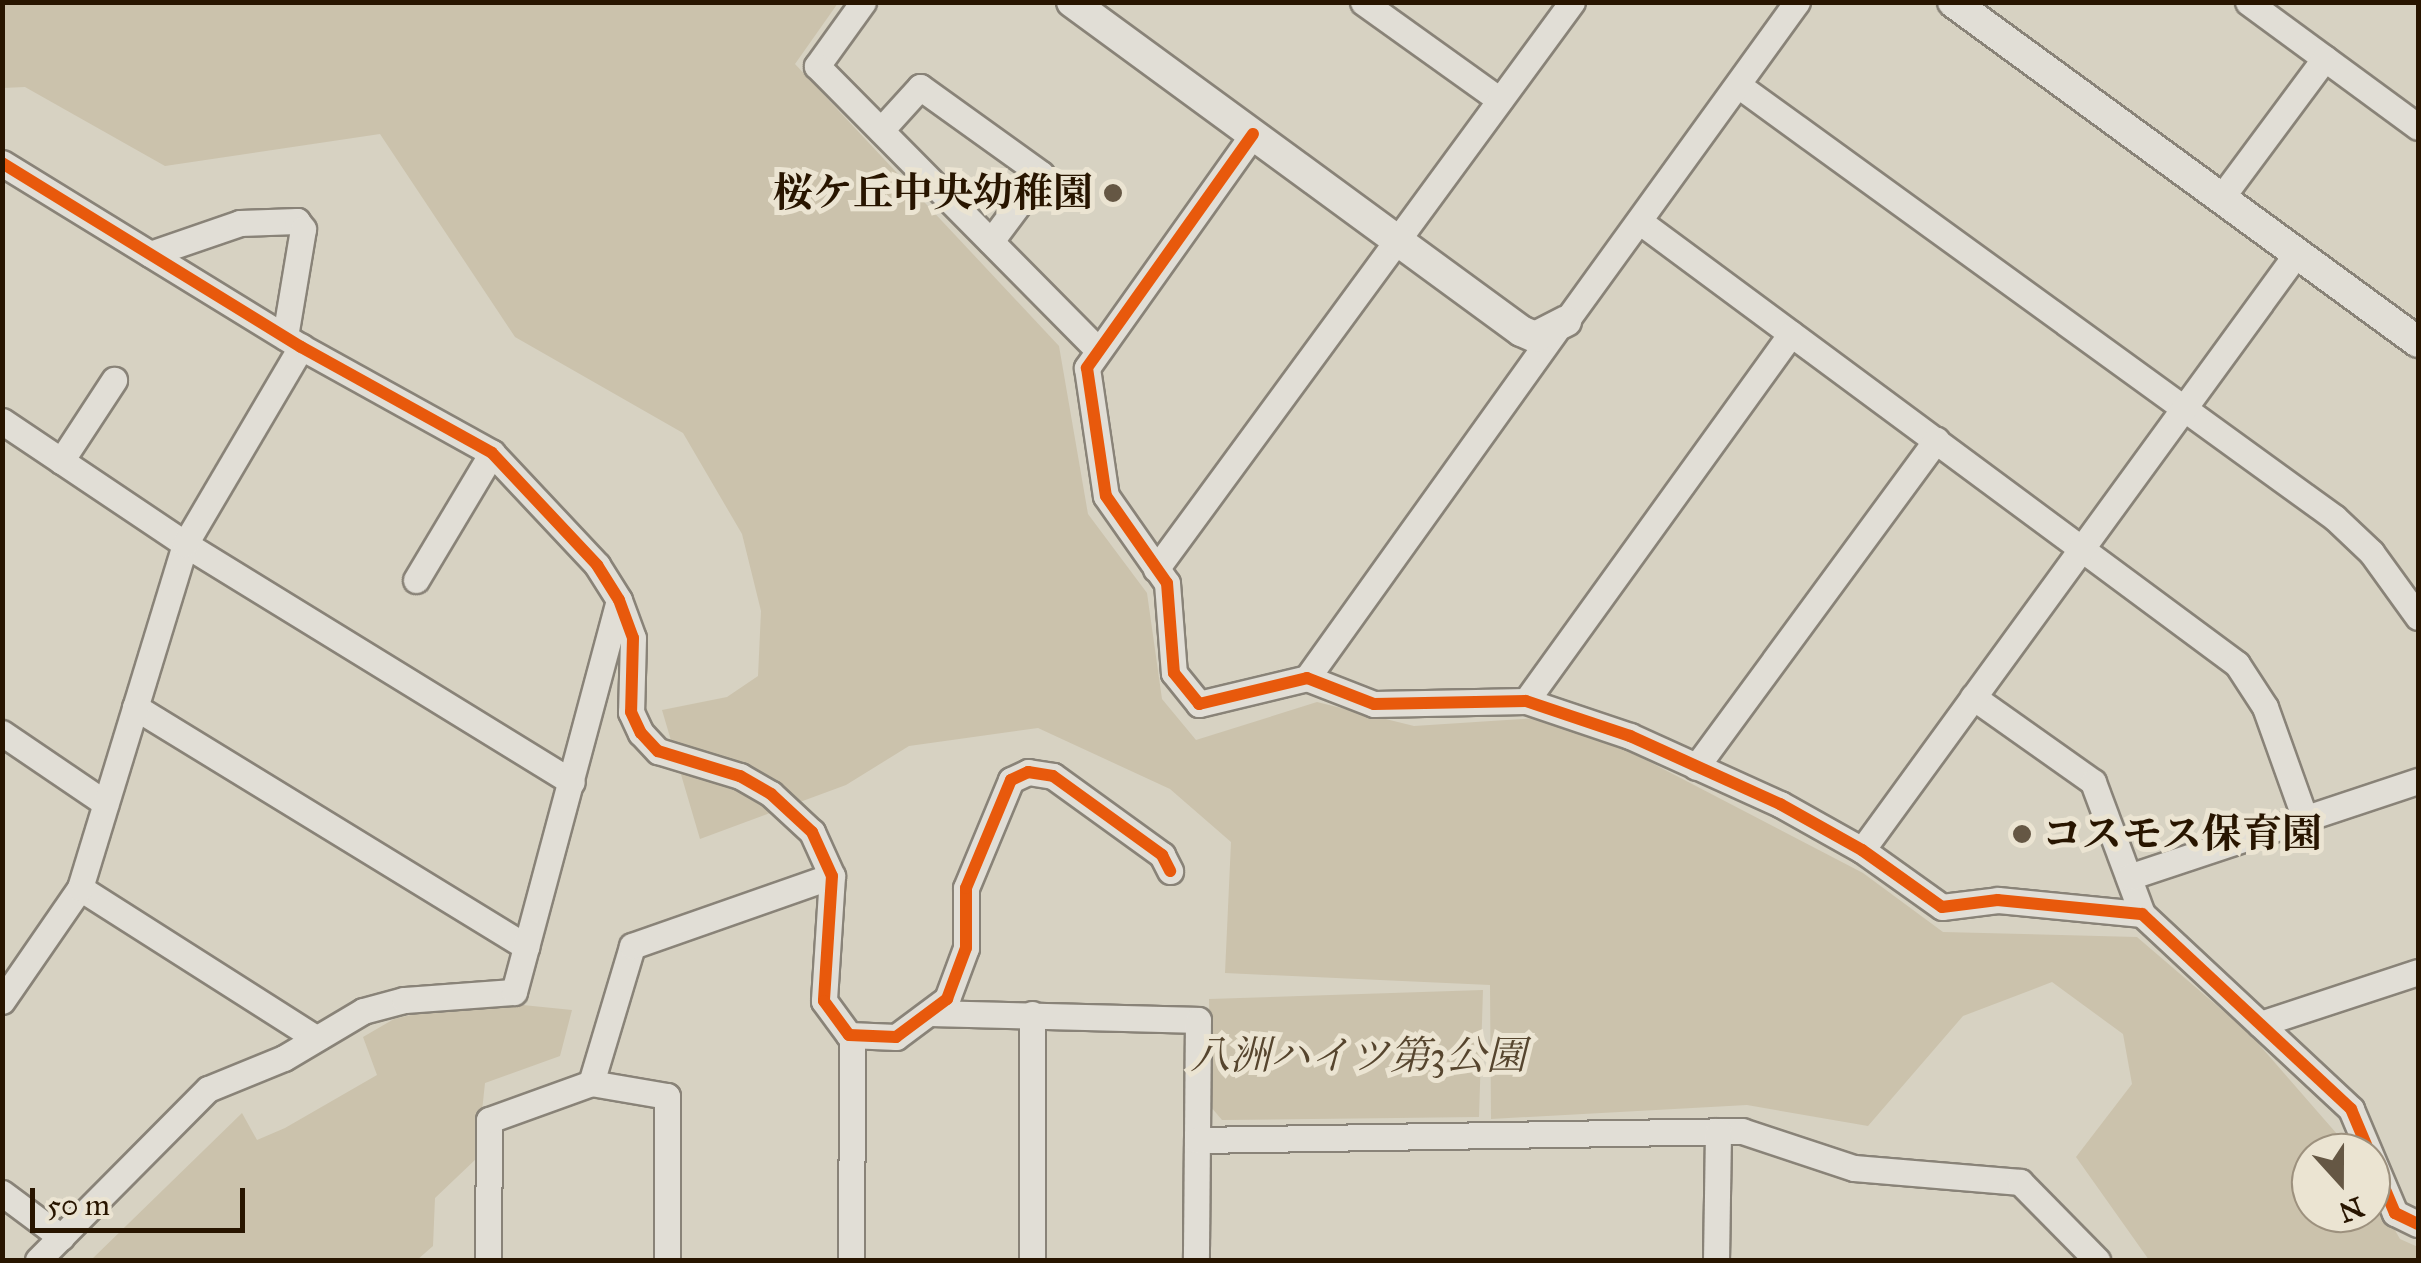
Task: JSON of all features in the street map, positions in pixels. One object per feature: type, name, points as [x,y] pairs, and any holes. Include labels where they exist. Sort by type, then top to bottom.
[{"type":"street","points":[[863,2],[817,66],[1096,349]]},
{"type":"street","points":[[1072,2],[1521,331],[1534,337],[1560,326]]},
{"type":"street","points":[[1362,2],[1500,100]]},
{"type":"street","points":[[1156,569],[1572,2]]},
{"type":"street","points":[[1306,678],[1798,2]]},
{"type":"street","points":[[1953,2],[2418,342]]},
{"type":"street","points":[[2248,2],[2418,126]]},
{"type":"street","points":[[2220,198],[2326,58]]},
{"type":"street","points":[[1738,85],[2186,405],[2335,518],[2399,586],[2418,618]]},
{"type":"street","points":[[881,130],[920,88],[1041,174],[991,241]]},
{"type":"street","points":[[1253,134],[1096,349],[1087,368],[1106,496],[1167,583],[1174,673],[1199,704],[1306,678],[1374,704],[1526,700],[1696,767],[1862,850],[1942,907],[1998,900],[2142,914]]},
{"type":"street","points":[[2,163],[293,342],[492,454],[597,565],[619,600],[632,638],[631,712],[641,733],[658,751],[740,776],[780,800],[812,832],[832,876],[824,1001],[838,1028],[852,1036],[896,1037],[933,1013],[960,975],[966,888],[1012,780],[1028,772],[1054,776],[1162,856],[1170,872]]},
{"type":"street","points":[[2,1002],[12,966],[80,888],[185,544],[293,342],[303,228],[297,221],[240,222],[150,254]]},
{"type":"street","points":[[1639,221],[2208,640],[2253,684],[2305,819]]},
{"type":"street","points":[[1862,850],[2296,253]]},
{"type":"street","points":[[1526,700],[1791,333]]},
{"type":"street","points":[[62,461],[114,380]]},
{"type":"street","points":[[2,421],[185,544],[572,782]]},
{"type":"street","points":[[1696,767],[1936,440]]},
{"type":"street","points":[[416,580],[492,454]]},
{"type":"street","points":[[38,1260],[208,1089],[284,1058],[342,1019],[404,1000],[514,992],[619,600]]},
{"type":"street","points":[[1973,697],[2093,782],[2142,914],[2352,1109],[2395,1213],[2418,1224]]},
{"type":"street","points":[[135,707],[526,947]]},
{"type":"street","points":[[2,734],[106,804]]},
{"type":"street","points":[[2129,877],[2418,781]]},
{"type":"street","points":[[591,1083],[632,946],[832,876]]},
{"type":"street","points":[[80,888],[314,1037]]},
{"type":"street","points":[[2260,1024],[2418,972]]},
{"type":"street","points":[[933,1013],[1198,1020],[1196,1260]]},
{"type":"street","points":[[1032,1014],[1032,1260]]},
{"type":"street","points":[[851,1260],[852,1036]]},
{"type":"street","points":[[488,1260],[488,1120],[591,1083],[667,1096],[666,1260]]},
{"type":"street","points":[[1716,1260],[1718,1131]]},
{"type":"street","points":[[1197,1140],[1742,1131],[1854,1168],[2020,1182],[2097,1260]]},
{"type":"street","points":[[2,1192],[61,1237]]},
{"type":"green space","points":[[2,3],[838,3],[795,64],[1059,346],[1088,514],[1147,593],[1162,699],[1196,740],[1317,702],[1414,726],[1537,718],[1623,748],[1863,873],[1943,932],[2137,937],[2249,1033],[2336,1133],[2291,1133],[2291,1233],[2391,1233],[2391,1223],[2400,1239],[2418,1247],[2418,1260],[2149,1260],[2076,1157],[2132,1084],[2123,1034],[2052,982],[1963,1016],[1868,1126],[1747,1105],[1491,1119],[1490,985],[1225,973],[1231,842],[1170,789],[1038,728],[909,746],[846,785],[700,839],[662,710],[727,697],[758,676],[761,611],[742,534],[683,433],[515,337],[380,134],[165,166],[25,87],[3,88]]},
{"type":"green space","name":"八洲ハイツ第3公園","points":[[1483,990],[1479,1117],[1222,1120],[1211,1107],[1209,999]]},
{"type":"green space","points":[[473,1000],[572,1010],[560,1056],[485,1083],[477,1158],[435,1198],[433,1246],[417,1260],[91,1260],[242,1113],[257,1140],[285,1128],[377,1075],[363,1037],[394,1019]]},
{"type":"cycle path","points":[[1253,134],[1087,368],[1106,496],[1167,583],[1174,673],[1199,704],[1307,678],[1374,704],[1526,701],[1630,736],[1780,804],[1862,850],[1942,907],[1998,900],[2142,914],[2351,1109],[2395,1213],[2418,1224]]},
{"type":"cycle path","points":[[2,163],[301,347],[492,453],[597,565],[619,600],[633,638],[631,712],[641,733],[658,751],[740,776],[771,794],[812,832],[832,876],[824,1001],[849,1035],[896,1037],[947,999],[966,948],[966,888],[1011,780],[1028,772],[1053,776],[1162,855],[1170,871]]},
{"type":"place","name":"桜ケ丘中央幼稚園","points":[[1113,193]]},
{"type":"place","name":"コスモス保育園","points":[[2022,834]]}]
